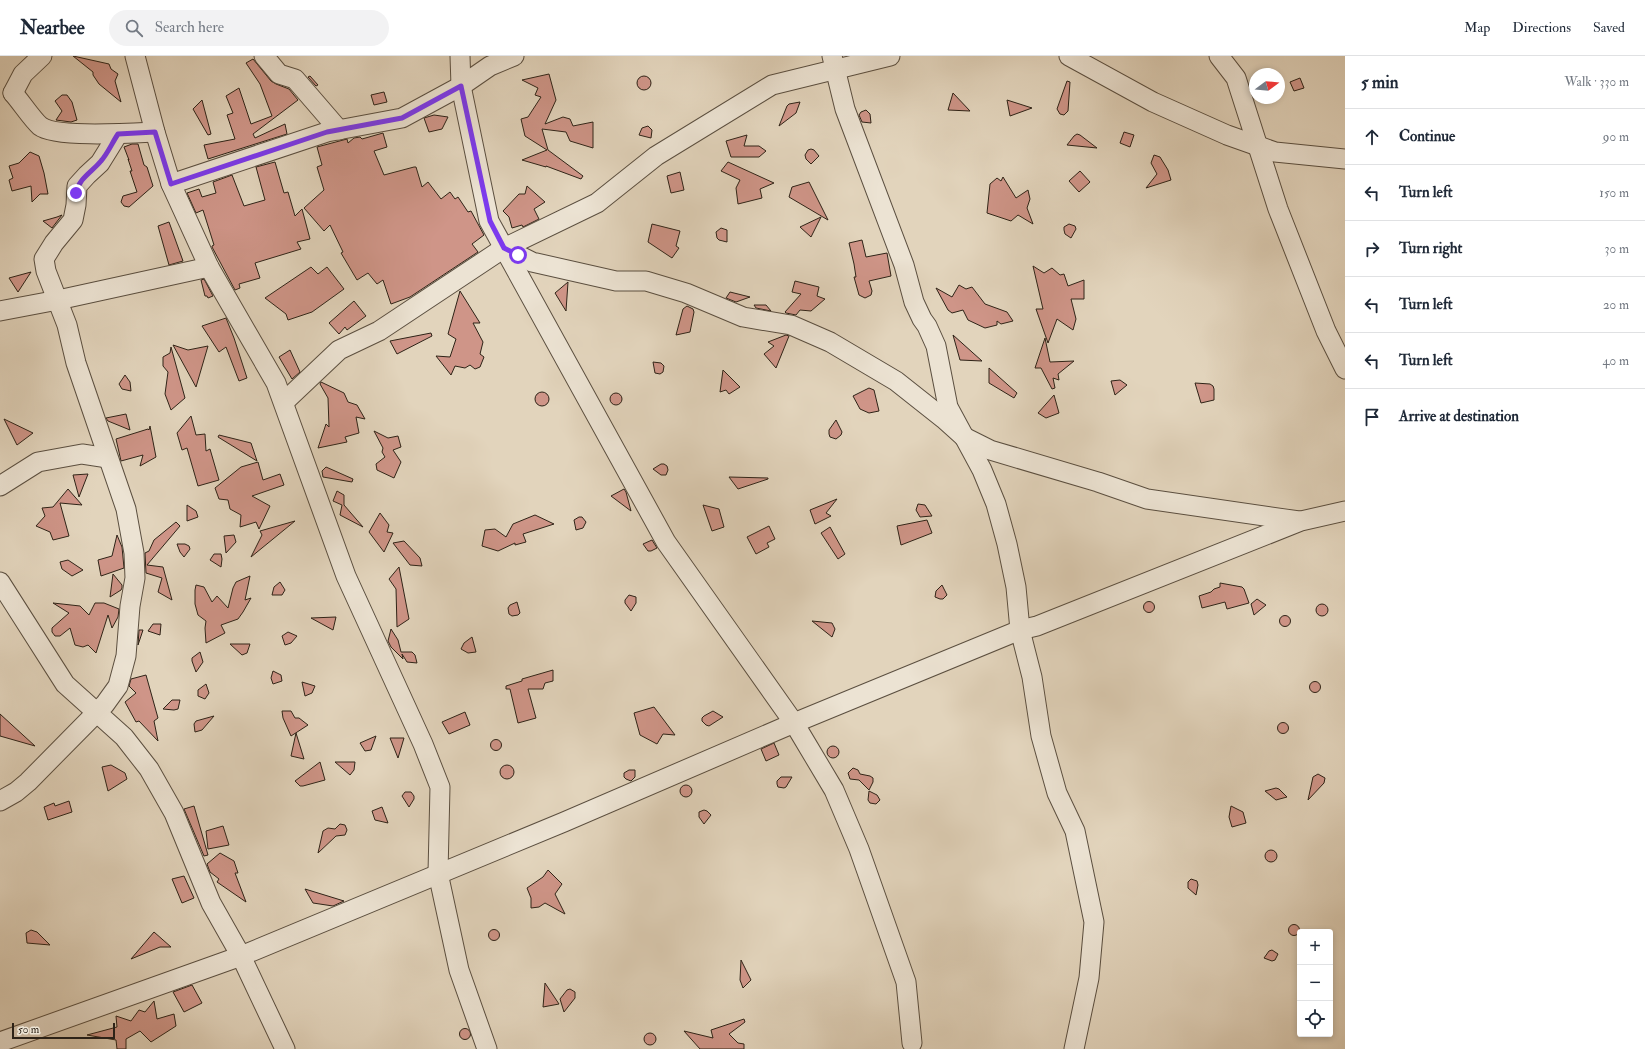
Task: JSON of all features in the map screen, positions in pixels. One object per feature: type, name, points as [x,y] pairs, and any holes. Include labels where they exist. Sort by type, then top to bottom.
[{"type":"street","points":[[42,56],[23,74],[7,94],[41,127],[60,132],[118,134],[155,132]]},
{"type":"street","points":[[135,56],[155,132],[171,184],[209,267],[276,383],[346,576],[423,744],[440,787],[438,873],[459,970],[487,1049]]},
{"type":"street","points":[[264,56],[279,65],[295,79],[339,130]]},
{"type":"street","points":[[460,56],[461,86],[490,221],[666,542],[794,723],[834,790],[859,849],[906,982],[912,1043]]},
{"type":"street","points":[[171,184],[327,132],[402,118],[461,86],[490,66],[514,56]]},
{"type":"street","points":[[284,402],[340,350],[379,331],[504,248],[597,203],[656,156],[772,85],[834,63],[890,56]]},
{"type":"street","points":[[1069,56],[1153,102],[1227,136],[1275,152],[1345,159]]},
{"type":"street","points":[[1219,56],[1236,78],[1278,209],[1326,331],[1345,369]]},
{"type":"street","points":[[834,63],[845,109],[904,265],[914,302],[936,346],[948,407],[982,470],[1000,517],[1016,587],[1020,630],[1032,677],[1042,736],[1057,793],[1075,831],[1094,922],[1089,978],[1074,1049]]},
{"type":"street","points":[[0,801],[16,792],[40,771],[105,704],[118,686],[126,656],[134,578],[134,553],[131,530],[126,509],[76,363],[67,325],[46,271],[44,259],[54,243],[73,220],[76,205],[77,186],[87,174],[100,163],[118,134]]},
{"type":"street","points":[[504,248],[532,262],[616,281],[646,281],[686,293],[743,317],[791,325],[830,342],[896,380],[964,437],[990,450],[1098,482],[1147,499],[1301,521]]},
{"type":"street","points":[[0,311],[209,267]]},
{"type":"street","points":[[0,486],[38,462],[82,454],[108,458]]},
{"type":"street","points":[[0,1042],[241,956],[564,822],[794,723],[1020,630],[1037,626],[1301,521],[1345,511]]},
{"type":"street","points":[[0,582],[65,684],[124,737],[149,769],[174,813],[211,903],[241,956],[285,1049]]},
{"type":"building","points":[[73,56],[109,64],[111,69],[118,74],[115,81],[121,102],[99,84],[93,75],[93,72]]},
{"type":"building","points":[[253,59],[271,81],[289,89],[298,100],[253,134],[255,138],[285,124],[287,134],[208,159],[204,145],[235,139],[227,115],[233,113],[226,96],[239,88],[251,124],[272,116],[260,84],[246,63]]},
{"type":"building","points":[[549,74],[556,100],[545,124],[563,117],[570,119],[573,126],[593,122],[593,148],[570,141],[566,132],[542,129],[548,150],[583,176],[581,179],[546,166],[522,160],[547,150],[525,136],[521,119],[528,117],[541,97],[535,95],[538,88],[522,80]]},
{"type":"building","points":[[310,76],[318,85],[316,86],[308,77]]},
{"type":"building","points":[[644,76],[649,78],[651,83],[649,88],[644,90],[639,88],[637,83],[639,78]]},
{"type":"building","points":[[1300,78],[1304,88],[1294,91],[1290,82]]},
{"type":"building","points":[[1067,81],[1070,82],[1068,111],[1064,115],[1060,114],[1057,109]]},
{"type":"building","points":[[384,92],[387,102],[374,105],[371,95]]},
{"type":"building","points":[[953,93],[970,111],[948,110]]},
{"type":"building","points":[[62,95],[67,95],[72,102],[77,120],[71,122],[56,120],[62,111],[55,101]]},
{"type":"building","points":[[202,100],[211,134],[208,135],[193,109]]},
{"type":"building","points":[[1007,100],[1032,108],[1010,116]]},
{"type":"building","points":[[800,102],[796,113],[779,126],[787,106],[789,104]]},
{"type":"building","points":[[866,110],[870,114],[871,123],[862,122],[859,115],[861,112]]},
{"type":"building","points":[[434,115],[448,117],[442,129],[429,132],[424,118]]},
{"type":"building","points":[[648,126],[652,130],[651,138],[639,135],[642,128]]},
{"type":"building","points":[[1124,132],[1134,135],[1130,147],[1120,143]]},
{"type":"building","points":[[383,133],[387,147],[374,151],[384,175],[416,167],[422,187],[428,182],[441,199],[450,192],[455,199],[458,197],[468,212],[471,211],[484,235],[472,244],[478,252],[410,297],[391,304],[383,280],[377,284],[368,273],[357,280],[341,253],[343,252],[330,225],[324,231],[304,208],[324,190],[317,167],[322,165],[317,147],[347,139],[348,143],[354,138],[360,137],[362,139]]},
{"type":"building","points":[[1077,134],[1080,135],[1097,148],[1067,145]]},
{"type":"building","points":[[747,135],[744,146],[759,146],[766,151],[759,157],[731,157],[726,141]]},
{"type":"building","points":[[132,144],[138,144],[144,165],[147,167],[153,186],[129,207],[124,206],[121,202],[123,196],[137,192],[124,147]]},
{"type":"building","points":[[808,150],[814,150],[819,156],[811,164],[806,159],[805,155]]},
{"type":"building","points":[[30,152],[39,156],[48,194],[40,194],[32,202],[31,186],[12,191],[9,180],[13,178],[9,166],[19,163]]},
{"type":"building","points":[[1154,155],[1160,157],[1168,170],[1171,180],[1146,188],[1157,174],[1151,163]]},
{"type":"building","points":[[275,162],[284,193],[288,192],[295,216],[302,209],[310,239],[297,242],[301,249],[255,263],[260,278],[239,284],[240,288],[235,290],[212,247],[214,245],[203,210],[196,213],[187,193],[199,189],[202,197],[216,193],[213,182],[232,175],[244,206],[265,200],[256,167]]},
{"type":"building","points":[[728,162],[774,183],[760,189],[762,198],[738,204],[736,188],[740,180],[721,171]]},
{"type":"building","points":[[1080,171],[1090,182],[1079,192],[1069,181]]},
{"type":"building","points":[[680,172],[684,190],[671,193],[667,176]]},
{"type":"building","points":[[1003,177],[1016,198],[1028,190],[1030,199],[1027,208],[1033,224],[1018,215],[1011,221],[987,213],[990,184],[997,178],[1001,181]]},
{"type":"building","points":[[809,182],[828,220],[789,197],[792,187]]},
{"type":"building","points":[[527,186],[545,202],[534,209],[539,219],[523,227],[522,225],[512,228],[509,217],[503,211],[519,194],[525,194]]},
{"type":"building","points":[[62,215],[52,228],[43,221],[57,217]]},
{"type":"building","points":[[821,217],[811,237],[800,227]]},
{"type":"building","points":[[169,222],[183,261],[169,265],[158,226]]},
{"type":"building","points":[[652,224],[680,231],[676,246],[679,248],[672,258],[648,242]]},
{"type":"building","points":[[1069,224],[1075,226],[1076,229],[1071,238],[1065,234],[1064,230],[1064,227]]},
{"type":"building","points":[[721,228],[727,230],[727,242],[717,238],[716,232]]},
{"type":"building","points":[[862,240],[866,257],[887,253],[891,276],[869,281],[872,291],[871,295],[865,298],[859,295],[854,277],[856,277],[849,243]]},
{"type":"building","points":[[1033,266],[1044,273],[1052,268],[1060,275],[1064,274],[1068,286],[1084,280],[1084,299],[1071,299],[1076,319],[1073,330],[1057,319],[1048,343],[1036,309],[1043,309]]},
{"type":"building","points":[[311,267],[318,274],[327,267],[344,289],[312,312],[288,320],[286,314],[265,298]]},
{"type":"building","points":[[31,272],[18,292],[9,278]]},
{"type":"building","points":[[204,279],[213,296],[208,298],[205,296],[201,280]]},
{"type":"building","points":[[795,281],[819,287],[817,296],[825,299],[811,311],[800,310],[796,315],[786,313],[785,312],[801,294],[792,292]]},
{"type":"building","points":[[568,282],[566,311],[555,293]]},
{"type":"building","points":[[959,285],[966,289],[972,287],[985,304],[1007,312],[1013,321],[1001,324],[997,321],[997,325],[985,328],[968,320],[963,310],[952,313],[948,310],[936,288],[952,297]]},
{"type":"building","points":[[460,291],[480,323],[473,323],[483,342],[480,354],[484,357],[480,367],[475,369],[470,365],[465,368],[455,366],[451,375],[436,356],[450,357],[456,339],[448,334]]},
{"type":"building","points":[[730,292],[750,297],[736,302],[726,298]]},
{"type":"building","points":[[354,301],[366,316],[347,330],[345,327],[339,334],[329,323]]},
{"type":"building","points":[[754,305],[766,305],[771,311],[756,308]]},
{"type":"building","points":[[687,306],[693,309],[694,312],[690,332],[676,335],[683,309]]},
{"type":"building","points":[[226,318],[247,378],[239,381],[226,347],[219,352],[202,326]]},
{"type":"building","points":[[431,333],[432,336],[397,354],[390,341]]},
{"type":"building","points":[[786,335],[789,336],[776,368],[764,354],[774,346],[768,342]]},
{"type":"building","points":[[953,335],[982,361],[960,360]]},
{"type":"building","points":[[1045,338],[1050,362],[1074,361],[1058,374],[1059,380],[1053,378],[1055,388],[1052,389],[1041,368],[1035,368]]},
{"type":"building","points":[[173,345],[188,350],[208,346],[196,387]]},
{"type":"building","points":[[171,347],[185,398],[171,410],[165,394],[168,372],[163,366],[163,357],[170,353]]},
{"type":"building","points":[[290,350],[300,372],[292,379],[279,357]]},
{"type":"building","points":[[653,362],[661,363],[664,366],[663,372],[660,374],[655,373]]},
{"type":"building","points":[[989,368],[1017,393],[1014,398],[989,383]]},
{"type":"building","points":[[723,370],[740,387],[729,394],[726,390],[720,392]]},
{"type":"building","points":[[125,375],[130,382],[131,391],[122,389],[119,384]]},
{"type":"building","points":[[1120,380],[1127,385],[1115,395],[1111,381]]},
{"type":"building","points":[[321,382],[344,393],[348,402],[357,405],[365,419],[356,417],[359,433],[345,437],[347,442],[318,448],[326,424],[329,427],[328,398],[320,384]]},
{"type":"building","points":[[1195,383],[1210,384],[1213,386],[1214,400],[1201,403]]},
{"type":"building","points":[[869,388],[874,390],[879,411],[869,413],[860,409],[853,396]]},
{"type":"building","points":[[542,392],[547,394],[549,399],[547,404],[542,406],[537,404],[535,399],[537,394]]},
{"type":"building","points":[[618,393],[621,394],[621,404],[614,405],[611,404],[610,397],[611,394]]},
{"type":"building","points":[[1054,395],[1059,413],[1046,418],[1038,413]]},
{"type":"building","points":[[126,414],[130,430],[108,421],[106,418]]},
{"type":"building","points":[[191,416],[196,435],[205,434],[206,451],[210,449],[219,480],[198,486],[187,448],[182,450],[177,433]]},
{"type":"building","points":[[4,419],[33,433],[17,445]]},
{"type":"building","points":[[836,420],[842,432],[836,439],[830,437],[829,430]]},
{"type":"building","points":[[150,426],[156,457],[140,466],[143,455],[121,461],[116,439],[148,429],[149,430]]},
{"type":"building","points":[[374,431],[388,438],[398,436],[401,447],[393,450],[401,462],[394,478],[377,470],[376,464],[385,457],[382,452],[383,448]]},
{"type":"building","points":[[219,435],[251,443],[257,461],[218,437]]},
{"type":"building","points":[[258,462],[263,480],[280,474],[284,485],[252,496],[270,506],[259,529],[256,522],[240,527],[241,515],[230,509],[228,500],[219,499],[215,488],[241,467]]},
{"type":"building","points":[[661,464],[667,466],[668,470],[666,475],[661,475],[653,469]]},
{"type":"building","points":[[326,467],[353,479],[352,482],[323,477],[322,471]]},
{"type":"building","points":[[88,474],[79,497],[73,475]]},
{"type":"building","points":[[729,477],[768,478],[768,479],[738,489]]},
{"type":"building","points":[[68,489],[82,505],[60,503],[69,536],[53,540],[50,532],[36,526],[45,516],[42,508],[53,507]]},
{"type":"building","points":[[624,489],[626,492],[631,511],[611,496]]},
{"type":"building","points":[[337,491],[344,495],[344,505],[363,527],[340,515],[342,505],[333,501]]},
{"type":"building","points":[[837,499],[826,513],[831,516],[815,524],[810,510]]},
{"type":"building","points":[[918,504],[925,505],[932,516],[920,517],[916,510]]},
{"type":"building","points":[[187,505],[196,511],[198,517],[187,521]]},
{"type":"building","points":[[703,505],[719,509],[724,527],[712,531]]},
{"type":"building","points":[[380,513],[389,525],[387,532],[393,533],[384,552],[369,532]]},
{"type":"building","points":[[535,515],[554,524],[523,534],[526,542],[515,545],[515,543],[498,551],[482,546],[485,530],[495,529],[506,537],[513,524]]},
{"type":"building","points":[[582,517],[586,522],[583,528],[576,530],[574,520]]},
{"type":"building","points":[[927,520],[932,533],[901,545],[897,526]]},
{"type":"building","points":[[295,521],[251,557],[262,535],[260,531]]},
{"type":"building","points":[[176,522],[180,526],[147,565],[163,567],[172,600],[158,592],[162,578],[146,573],[145,553],[149,551],[154,540]]},
{"type":"building","points":[[769,526],[775,539],[767,543],[769,547],[756,554],[747,537]]},
{"type":"building","points":[[830,527],[845,554],[838,559],[821,533]]},
{"type":"building","points":[[117,535],[122,547],[124,568],[101,576],[98,560],[112,556]]},
{"type":"building","points":[[234,535],[236,542],[226,553],[224,536]]},
{"type":"building","points":[[652,540],[657,548],[648,551],[643,544]]},
{"type":"building","points":[[404,541],[420,558],[422,566],[410,565],[393,543]]},
{"type":"building","points":[[177,544],[185,544],[189,546],[190,549],[184,557],[180,552]]},
{"type":"building","points":[[214,554],[221,554],[221,567],[210,560]]},
{"type":"building","points":[[68,560],[83,570],[72,576],[62,569],[60,562]]},
{"type":"building","points":[[399,567],[409,619],[397,627],[396,589],[389,579]]},
{"type":"building","points":[[113,574],[122,585],[122,588],[110,597]]},
{"type":"building","points":[[250,576],[245,600],[251,598],[243,612],[238,619],[221,625],[225,633],[206,643],[206,621],[198,615],[195,604],[196,585],[204,587],[212,602],[217,596],[228,608],[236,582]]},
{"type":"building","points":[[280,582],[285,590],[282,595],[272,595],[274,587]]},
{"type":"building","points":[[1220,583],[1242,587],[1249,603],[1227,609],[1225,602],[1202,608],[1199,596],[1220,587]]},
{"type":"building","points":[[942,585],[947,595],[943,599],[940,599],[935,597],[936,591]]},
{"type":"building","points":[[629,595],[636,597],[636,603],[631,611],[625,603],[625,600]]},
{"type":"building","points":[[1257,599],[1266,605],[1254,615],[1251,604]]},
{"type":"building","points":[[1149,601],[1153,603],[1155,607],[1153,611],[1149,613],[1145,611],[1143,607],[1145,603]]},
{"type":"building","points":[[517,602],[520,613],[512,616],[509,614],[508,608],[510,605]]},
{"type":"building","points":[[53,603],[80,606],[89,615],[95,603],[104,603],[119,609],[118,617],[112,628],[108,615],[96,653],[88,645],[83,647],[75,645],[70,628],[60,636],[55,636],[52,632],[52,628],[69,613]]},
{"type":"building","points":[[1320,604],[1324,604],[1328,610],[1324,616],[1320,616],[1316,612],[1316,608]]},
{"type":"building","points":[[1285,615],[1289,617],[1291,621],[1289,625],[1285,627],[1281,625],[1279,621],[1281,617]]},
{"type":"building","points":[[336,617],[333,630],[311,618]]},
{"type":"building","points":[[812,621],[832,623],[835,629],[832,637]]},
{"type":"building","points":[[153,624],[161,624],[160,635],[148,631]]},
{"type":"building","points":[[391,629],[398,640],[401,652],[412,652],[415,655],[417,663],[407,662],[402,654],[403,659],[391,647],[388,641]]},
{"type":"building","points":[[139,630],[143,630],[138,645]]},
{"type":"building","points":[[288,632],[297,636],[291,643],[285,645],[282,636]]},
{"type":"building","points":[[472,637],[476,652],[468,653],[461,649],[464,643]]},
{"type":"building","points":[[230,644],[250,644],[247,653],[242,655]]},
{"type":"building","points":[[200,652],[203,662],[196,672],[192,658]]},
{"type":"building","points":[[553,670],[553,681],[545,683],[543,689],[528,689],[536,718],[518,723],[510,689],[506,689],[506,686],[522,681],[522,679]]},
{"type":"building","points":[[273,671],[281,675],[282,681],[273,684],[271,678]]},
{"type":"building","points":[[146,675],[158,718],[154,721],[158,741],[139,721],[136,722],[125,702],[136,693],[129,686],[131,679]]},
{"type":"building","points":[[302,682],[315,686],[312,693],[305,696]]},
{"type":"building","points":[[1313,682],[1317,682],[1319,683],[1319,691],[1313,692],[1310,689],[1310,685]]},
{"type":"building","points":[[206,684],[209,693],[205,699],[198,696],[198,690]]},
{"type":"building","points":[[172,700],[180,700],[178,709],[163,709]]},
{"type":"building","points":[[654,707],[675,735],[663,734],[657,744],[640,735],[634,713]]},
{"type":"building","points":[[282,711],[291,711],[295,718],[299,718],[308,725],[291,736],[283,718]]},
{"type":"building","points":[[713,711],[723,717],[709,726],[706,725],[702,721],[702,718]]},
{"type":"building","points":[[465,712],[470,725],[449,734],[442,722]]},
{"type":"building","points":[[0,714],[35,746],[0,736]]},
{"type":"building","points":[[214,716],[202,730],[195,732],[194,724],[196,721]]},
{"type":"building","points":[[1283,722],[1287,724],[1289,728],[1287,732],[1283,734],[1279,732],[1277,728],[1279,724]]},
{"type":"building","points":[[296,733],[304,759],[291,756]]},
{"type":"building","points":[[376,736],[371,750],[365,751],[360,743]]},
{"type":"building","points":[[390,738],[404,738],[398,758]]},
{"type":"building","points":[[496,739],[500,741],[502,745],[500,749],[496,751],[492,749],[490,745],[492,741]]},
{"type":"building","points":[[774,743],[779,755],[766,761],[761,749]]},
{"type":"building","points":[[833,746],[837,748],[839,752],[837,756],[833,758],[829,756],[827,752],[829,748]]},
{"type":"building","points":[[320,762],[325,780],[303,786],[300,786],[295,781]]},
{"type":"building","points":[[335,762],[355,762],[354,770],[350,775]]},
{"type":"building","points":[[111,765],[125,773],[127,779],[108,791],[102,767]]},
{"type":"building","points":[[507,765],[512,767],[514,772],[512,777],[507,779],[502,777],[500,772],[502,767]]},
{"type":"building","points":[[853,768],[858,770],[860,774],[873,778],[873,782],[869,790],[859,780],[850,779],[848,773]]},
{"type":"building","points":[[629,770],[635,770],[635,777],[631,781],[624,777],[624,773]]},
{"type":"building","points":[[1318,774],[1325,778],[1324,783],[1308,800],[1313,777]]},
{"type":"building","points":[[781,777],[792,777],[784,788],[778,787],[777,784],[777,781]]},
{"type":"building","points":[[686,785],[690,787],[692,791],[690,795],[686,797],[682,795],[680,791],[682,787]]},
{"type":"building","points":[[1276,788],[1287,797],[1276,800],[1265,791]]},
{"type":"building","points":[[869,791],[877,795],[880,800],[876,804],[870,803],[868,800]]},
{"type":"building","points":[[405,792],[411,792],[414,796],[414,799],[409,807],[402,796]]},
{"type":"building","points":[[69,801],[72,812],[48,820],[44,807],[54,803],[55,806]]},
{"type":"building","points":[[194,806],[208,855],[204,856],[184,809]]},
{"type":"building","points":[[1231,806],[1243,812],[1246,823],[1232,827],[1229,817]]},
{"type":"building","points":[[382,807],[388,823],[375,820],[372,811]]},
{"type":"building","points":[[704,810],[711,815],[704,824],[699,817],[699,812]]},
{"type":"building","points":[[340,824],[345,825],[347,830],[345,835],[336,836],[318,853],[323,831],[328,828],[335,829]]},
{"type":"building","points":[[223,826],[229,845],[208,849],[206,831]]},
{"type":"building","points":[[1273,850],[1276,851],[1276,861],[1269,862],[1266,861],[1265,854],[1266,851]]},
{"type":"building","points":[[220,853],[234,861],[238,873],[235,873],[246,902],[217,882],[219,879],[210,872],[207,864]]},
{"type":"building","points":[[548,870],[562,884],[555,894],[565,914],[545,903],[539,907],[531,908],[531,898],[527,888],[543,877]]},
{"type":"building","points":[[184,876],[194,898],[182,903],[172,879]]},
{"type":"building","points":[[1191,879],[1197,881],[1198,885],[1196,895],[1188,888],[1188,882]]},
{"type":"building","points":[[305,889],[344,901],[333,906],[313,903]]},
{"type":"building","points":[[1294,924],[1299,928],[1297,929],[1297,934],[1294,936],[1290,934],[1288,930],[1290,926]]},
{"type":"building","points":[[494,929],[498,931],[500,935],[498,939],[494,941],[490,939],[488,935],[490,931]]},
{"type":"building","points":[[31,930],[37,932],[50,945],[27,943],[26,933]]},
{"type":"building","points":[[154,932],[171,947],[160,947],[131,959]]},
{"type":"building","points":[[1272,950],[1278,954],[1275,960],[1272,961],[1264,958],[1269,951]]},
{"type":"building","points":[[741,960],[751,980],[743,988],[740,980]]},
{"type":"building","points":[[545,983],[559,1004],[543,1007]]},
{"type":"building","points":[[192,985],[202,1003],[184,1012],[173,992]]},
{"type":"building","points":[[570,989],[575,992],[575,998],[564,1012],[560,999],[567,990]]},
{"type":"building","points":[[154,1001],[157,1019],[174,1014],[176,1026],[151,1042],[140,1031],[126,1039],[126,1049],[117,1049],[116,1040],[87,1035],[117,1027],[116,1016],[131,1021],[139,1010],[145,1012]]},
{"type":"building","points":[[744,1019],[745,1022],[729,1034],[738,1043],[744,1044],[744,1049],[700,1049],[684,1031],[713,1038],[711,1030]]},
{"type":"building","points":[[463,1029],[467,1029],[469,1030],[469,1038],[463,1039],[460,1036],[460,1032]]},
{"type":"building","points":[[650,1033],[654,1035],[656,1039],[654,1043],[650,1045],[646,1043],[644,1039],[646,1035]]},
{"type":"route","points":[[76,193],[77,186],[87,174],[100,163],[118,134],[155,132],[171,184],[327,132],[402,118],[461,86],[490,221],[504,248],[518,255]]}]
